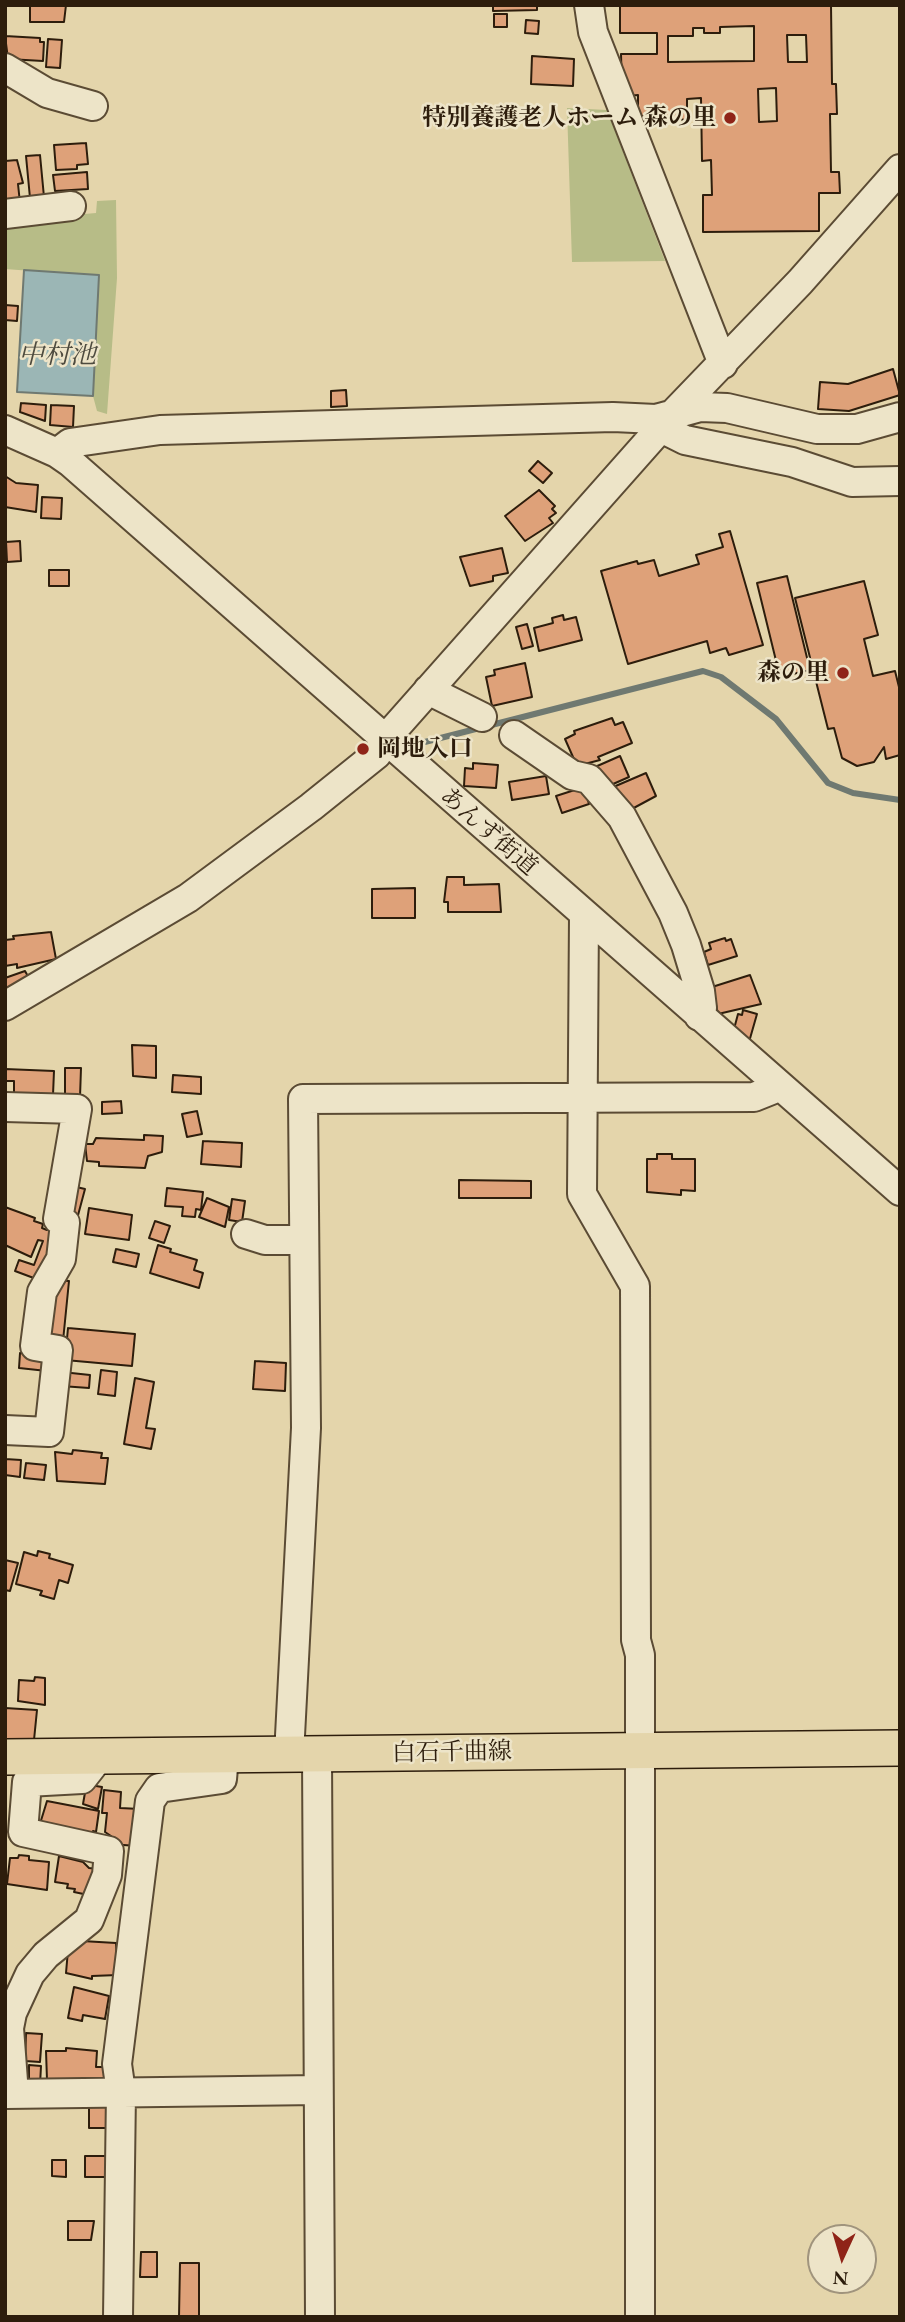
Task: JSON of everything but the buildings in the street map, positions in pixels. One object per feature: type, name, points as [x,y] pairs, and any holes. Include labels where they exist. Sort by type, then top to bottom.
[{"type":"main road","name":"白石千曲線","points":[[5,1757],[900,1748]]},
{"type":"street","points":[[573,5],[591,19],[723,364]]},
{"type":"street","points":[[5,68],[47,93],[93,106]]},
{"type":"street","points":[[5,1006],[188,898],[312,807],[377,754],[428,690],[667,421],[723,364],[900,169]]},
{"type":"street","points":[[5,214],[72,206]]},
{"type":"street","points":[[57,453],[70,443],[160,430],[613,417],[667,421],[700,407],[727,408],[817,429],[843,430],[900,417]]},
{"type":"street","points":[[667,421],[685,440],[792,462],[852,482],[900,481]]},
{"type":"street","name":"あんず街道","points":[[5,430],[57,453],[900,1191]]},
{"type":"street","points":[[428,690],[482,718]]},
{"type":"street","points":[[514,735],[572,775],[589,779],[622,817],[673,913],[686,945],[700,991],[702,1008],[699,1016]]},
{"type":"street","points":[[584,916],[582,1194],[635,1286],[640,2317]]},
{"type":"street","points":[[320,2317],[318,2090],[303,1755],[306,1428],[303,1098],[582,1100],[754,1097],[779,1087]]},
{"type":"street","points":[[5,1107],[77,1109],[58,1219],[65,1223],[61,1259],[42,1292],[36,1346],[58,1350],[49,1432],[5,1430]]},
{"type":"street","points":[[246,1234],[265,1240],[303,1240]]},
{"type":"street","points":[[100,1756],[82,1779],[27,1782],[23,1832],[109,1851],[143,1853]]},
{"type":"street","points":[[118,2317],[121,2092],[117,2064],[150,1801],[159,1788],[222,1779],[224,1756]]},
{"type":"street","points":[[109,1851],[107,1875],[89,1920],[70,1933],[38,1964],[12,2013],[9,2028],[9,2092],[318,2090]]},
{"type":"green space","points":[[567,108],[607,110],[665,261],[572,262]]},
{"type":"green space","points":[[116,200],[117,278],[107,414],[97,411],[93,396],[99,276],[5,269],[5,221],[96,213],[97,201]]},
{"type":"water","name":"中村池","points":[[24,270],[99,275],[93,396],[17,392]]},
{"type":"waterway","points":[[413,745],[703,671],[721,677],[776,719],[828,783],[853,793],[900,800]]},
{"type":"place","name":"特別養護老人ホーム 森の里","points":[[730,118]]},
{"type":"place","name":"森の里","points":[[843,673]]},
{"type":"place","name":"岡地入口","points":[[363,749]]}]
